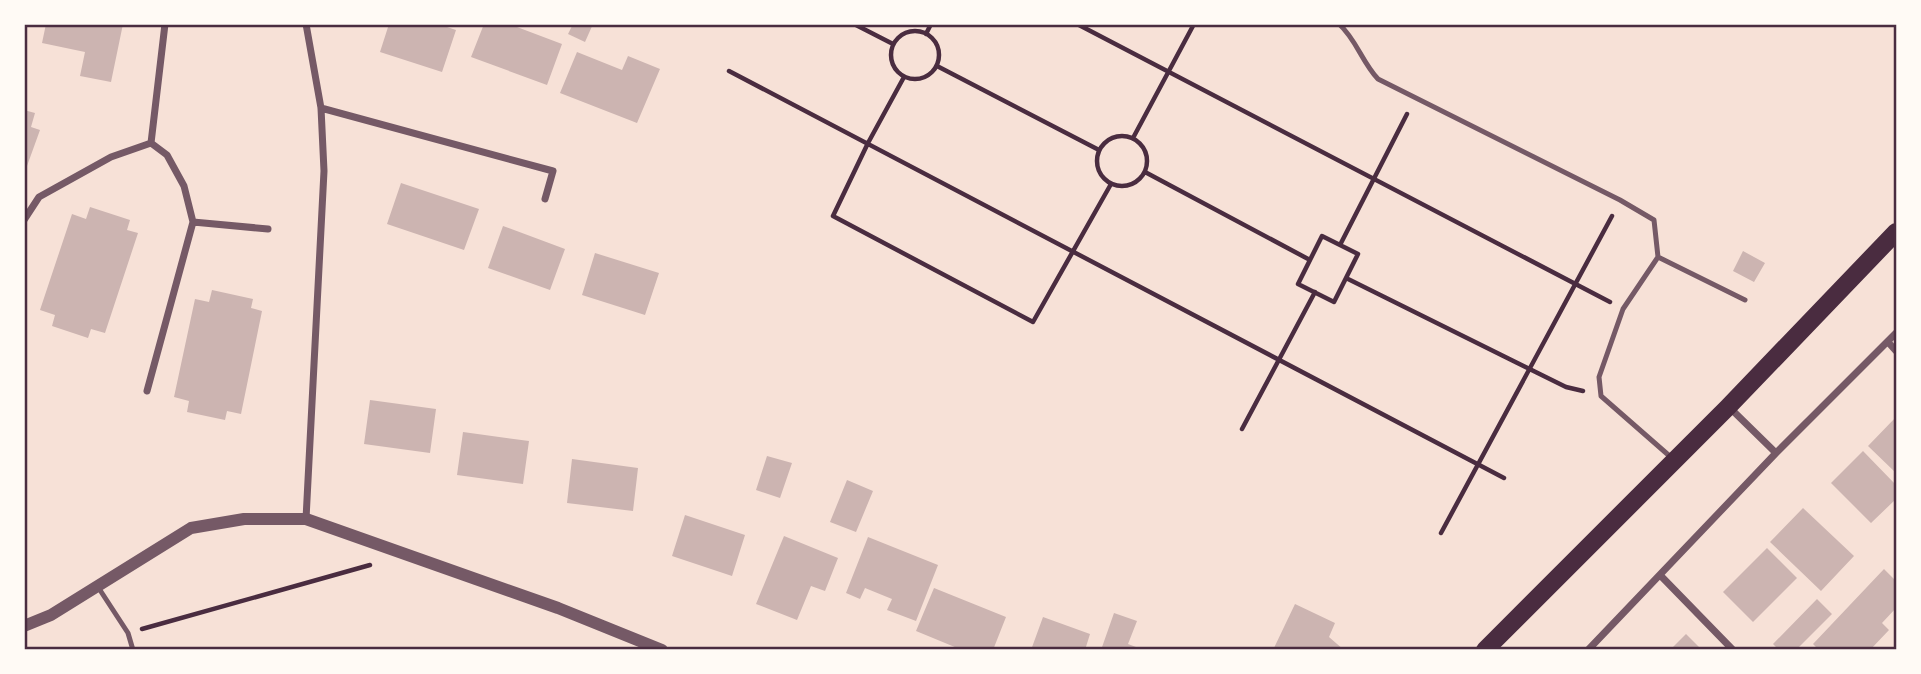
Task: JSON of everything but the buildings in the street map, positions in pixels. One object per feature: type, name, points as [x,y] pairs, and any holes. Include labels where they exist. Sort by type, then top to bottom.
[{"type":"main road","points":[[1485,649],[1728,407],[1896,232]]},
{"type":"street","points":[[151,143],[165,24]]},
{"type":"street","points":[[306,24],[321,108],[324,171],[306,519]]},
{"type":"street","points":[[321,108],[553,171],[545,199]]},
{"type":"street","points":[[24,220],[40,197],[111,157],[151,143]]},
{"type":"street","points":[[147,391],[194,222],[184,186],[167,155],[151,143]]},
{"type":"street","points":[[194,222],[268,229]]},
{"type":"street","points":[[1588,649],[1776,453],[1896,333]]},
{"type":"street","points":[[1888,342],[1896,351]]},
{"type":"street","points":[[1728,407],[1776,453]]},
{"type":"street","points":[[24,626],[51,615],[191,528],[244,519],[306,519],[558,608],[662,649]]},
{"type":"street","points":[[1660,575],[1733,649]]},
{"type":"lane","points":[[1339,24],[1351,35],[1364,64],[1378,79],[1620,200],[1654,220],[1658,257],[1623,309],[1599,377],[1601,396],[1675,460]]},
{"type":"lane","points":[[1658,257],[1745,300]]},
{"type":"lane","points":[[98,587],[128,633],[133,649]]},
{"type":"path","points":[[854,24],[893,44]]},
{"type":"path","points":[[926,34],[931,24]]},
{"type":"path","points":[[1077,24],[1623,309]]},
{"type":"path","points":[[1133,138],[1194,24]]},
{"type":"path","points":[[908,32],[926,34],[938,48],[937,66],[923,79],[904,77],[892,63],[893,44],[908,32]]},
{"type":"path","points":[[937,66],[1099,150]]},
{"type":"path","points":[[729,71],[1504,478]]},
{"type":"path","points":[[904,77],[833,216],[1033,321],[1111,184]]},
{"type":"path","points":[[1340,245],[1416,97]]},
{"type":"path","points":[[1114,137],[1133,138],[1147,153],[1145,172],[1131,186],[1111,184],[1098,170],[1099,150],[1114,137]]},
{"type":"path","points":[[1145,172],[1310,260]]},
{"type":"path","points":[[1441,533],[1620,200]]},
{"type":"path","points":[[1322,236],[1358,254],[1334,302],[1298,284],[1310,260],[1322,236]]},
{"type":"path","points":[[1346,278],[1566,387],[1601,396]]},
{"type":"path","points":[[1242,429],[1315,292]]},
{"type":"path","points":[[128,633],[408,554]]}]
